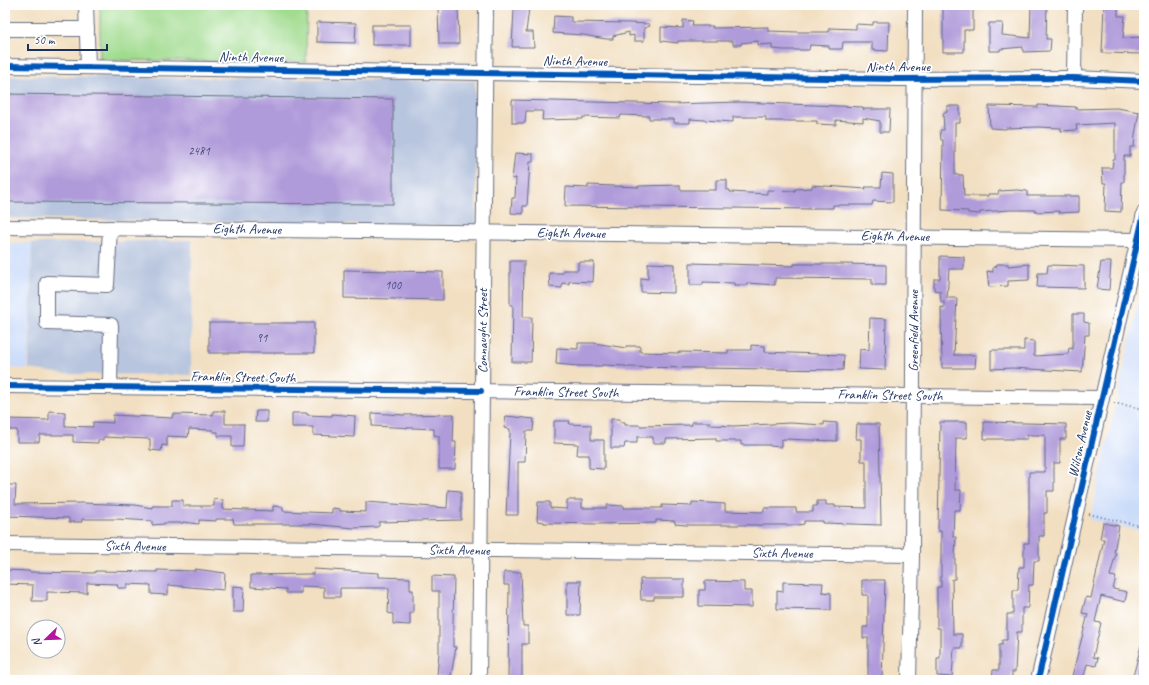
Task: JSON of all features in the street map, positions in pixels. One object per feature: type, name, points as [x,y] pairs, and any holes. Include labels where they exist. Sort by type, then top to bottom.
[{"type":"street","points":[[86,5],[88,67]]},
{"type":"street","name":"Connaught Street","points":[[479,680],[479,550],[486,5]]},
{"type":"street","name":"Greenfield Avenue","points":[[909,680],[912,555],[915,5]]},
{"type":"street","points":[[1074,78],[1075,5]]},
{"type":"street","points":[[5,29],[87,29]]},
{"type":"street","name":"Ninth Avenue","points":[[5,66],[914,78],[1074,78],[1144,81]]},
{"type":"street","name":"Wilson Avenue","points":[[1038,680],[1108,401],[1144,213]]},
{"type":"street","name":"Eighth Avenue","points":[[5,227],[913,236],[1138,240]]},
{"type":"street","points":[[110,228],[107,285],[47,283],[47,323],[111,325],[110,387]]},
{"type":"street","name":"Franklin Street South","points":[[5,386],[912,396],[1108,401]]},
{"type":"street","name":"Sixth Avenue","points":[[5,544],[912,555]]},
{"type":"path","points":[[1108,401],[1144,409]]},
{"type":"path","points":[[1089,514],[1144,527]]},
{"type":"shaded area","points":[[5,76],[475,81],[476,226],[5,218]]},
{"type":"shaded area","points":[[192,240],[191,375],[64,374],[29,369],[32,243]]},
{"type":"shaded area","points":[[5,243],[32,243],[28,369],[5,368]]},
{"type":"shaded area","points":[[1144,277],[1144,532],[1090,520]]},
{"type":"green space","points":[[100,5],[307,5],[306,62],[100,60]]},
{"type":"building","points":[[458,5],[459,44],[439,44],[438,6]]},
{"type":"building","points":[[943,5],[973,5],[973,30],[964,30],[964,52],[943,52]]},
{"type":"building","points":[[1031,5],[1047,5],[1046,39],[1051,39],[1050,51],[1023,52],[1023,47],[1000,49],[1000,51],[989,51],[989,23],[1003,23],[1002,35],[1030,38]]},
{"type":"building","points":[[1104,5],[1118,5],[1118,16],[1125,16],[1123,38],[1144,37],[1144,54],[1102,53]]},
{"type":"building","points":[[529,8],[526,32],[533,32],[534,47],[512,47],[514,9]]},
{"type":"building","points":[[554,16],[571,17],[571,22],[630,23],[649,24],[650,26],[644,28],[644,41],[634,41],[634,35],[629,36],[629,32],[613,36],[613,39],[606,39],[583,35],[553,33]]},
{"type":"building","points":[[683,20],[693,21],[692,26],[713,26],[712,28],[768,27],[768,31],[798,32],[829,32],[829,28],[856,29],[856,24],[873,25],[873,22],[889,22],[888,51],[872,50],[872,42],[843,42],[842,49],[829,49],[829,46],[810,45],[809,50],[784,50],[772,49],[772,44],[758,45],[758,41],[741,43],[741,45],[733,45],[733,41],[678,41],[678,43],[661,41],[661,27],[683,28]]},
{"type":"building","points":[[317,22],[356,23],[355,43],[317,42]]},
{"type":"building","points":[[372,25],[411,25],[411,45],[372,45]]},
{"type":"building","points":[[5,94],[393,99],[393,204],[5,202]]},
{"type":"building","points":[[512,100],[674,104],[739,102],[863,107],[863,109],[890,109],[889,132],[880,132],[880,121],[863,118],[863,122],[836,120],[836,125],[817,124],[817,121],[766,121],[766,117],[733,117],[733,122],[690,119],[690,123],[674,123],[674,119],[649,119],[649,116],[621,115],[620,118],[583,117],[583,119],[542,120],[543,111],[526,111],[525,123],[512,123]]},
{"type":"building","points":[[1038,105],[1076,107],[1076,109],[1117,108],[1139,112],[1134,147],[1130,147],[1130,156],[1124,156],[1124,182],[1122,182],[1121,212],[1105,211],[1106,183],[1103,183],[1102,168],[1112,168],[1113,160],[1115,160],[1115,123],[1076,125],[1077,130],[1061,131],[1061,128],[990,128],[989,106],[1038,107]]},
{"type":"building","points":[[947,106],[960,106],[960,123],[955,123],[955,175],[963,175],[964,196],[988,196],[988,194],[998,194],[999,191],[1017,190],[1027,191],[1027,196],[1079,196],[1079,212],[1059,213],[1059,211],[1036,212],[1036,210],[1010,210],[980,212],[980,214],[968,213],[968,211],[942,210],[943,140],[941,140],[940,130],[944,130],[943,113],[947,112]]},
{"type":"building","points":[[515,153],[533,154],[533,162],[530,162],[527,206],[523,206],[523,214],[511,213],[512,198],[515,198],[516,178],[512,179]]},
{"type":"building","points":[[882,173],[893,174],[893,202],[873,201],[872,205],[833,205],[833,208],[813,209],[565,206],[566,187],[588,188],[588,185],[639,187],[680,185],[680,190],[716,190],[716,180],[727,180],[727,190],[730,190],[730,192],[767,194],[767,190],[795,191],[795,189],[812,188],[812,185],[866,189],[865,187],[881,187]]},
{"type":"building","points":[[940,256],[964,257],[964,269],[949,269],[947,298],[957,298],[954,355],[976,355],[975,368],[942,368],[941,307],[944,308],[944,302],[941,302],[940,291],[934,290],[934,279],[940,279]]},
{"type":"building","points":[[510,261],[524,261],[523,317],[532,317],[531,362],[512,362],[513,305],[510,305]]},
{"type":"building","points":[[578,262],[594,262],[593,282],[569,281],[569,284],[562,283],[562,288],[550,287],[549,273],[563,273],[563,270],[578,270]]},
{"type":"building","points":[[1101,262],[1111,262],[1109,290],[1097,289]]},
{"type":"building","points":[[648,263],[674,264],[674,293],[641,292],[641,278],[648,279]]},
{"type":"building","points":[[690,263],[794,266],[794,264],[886,265],[886,285],[872,285],[872,279],[775,278],[775,285],[747,283],[747,285],[734,285],[734,283],[703,282],[703,285],[690,285]]},
{"type":"building","points":[[997,264],[1008,264],[1008,266],[1029,264],[1029,280],[1008,281],[1008,286],[989,287],[987,271],[993,272],[993,267],[996,267]]},
{"type":"building","points":[[1048,265],[1084,266],[1084,288],[1037,287],[1038,273],[1047,273]]},
{"type":"building","points":[[344,270],[443,272],[443,300],[344,298]]},
{"type":"building","points":[[1073,314],[1084,314],[1084,322],[1089,323],[1089,335],[1085,335],[1082,372],[1012,368],[991,369],[991,350],[1024,350],[1024,340],[1034,341],[1034,356],[1068,354],[1069,348],[1073,349]]},
{"type":"building","points":[[870,318],[886,319],[885,370],[859,369],[860,349],[869,350]]},
{"type":"building","points":[[209,323],[314,323],[314,353],[209,353]]},
{"type":"building","points":[[578,343],[594,343],[626,348],[626,346],[640,346],[640,352],[679,353],[728,353],[728,350],[751,350],[751,345],[765,346],[765,352],[844,355],[843,370],[626,367],[602,365],[578,366],[556,364],[557,348],[578,349]]},
{"type":"building","points":[[49,411],[65,412],[65,426],[93,427],[93,422],[113,423],[113,415],[172,418],[173,414],[213,415],[213,411],[225,411],[225,424],[244,424],[243,447],[232,447],[232,436],[218,436],[218,432],[213,432],[213,430],[189,429],[188,437],[167,436],[167,446],[162,445],[161,451],[150,450],[150,439],[103,437],[103,440],[98,440],[98,443],[73,442],[73,435],[40,435],[39,442],[17,442],[17,430],[5,430],[5,419],[49,420]]},
{"type":"building","points":[[256,411],[267,411],[267,422],[255,422]]},
{"type":"building","points":[[292,413],[307,413],[307,415],[332,416],[332,414],[355,416],[354,437],[313,435],[313,427],[292,427]]},
{"type":"building","points":[[372,413],[404,415],[454,414],[453,442],[456,442],[455,469],[439,469],[439,436],[434,435],[434,429],[372,426]]},
{"type":"building","points":[[506,416],[534,419],[533,431],[526,431],[525,462],[518,462],[518,515],[506,515],[510,429],[504,428]]},
{"type":"building","points":[[611,419],[620,419],[620,422],[625,422],[625,425],[640,426],[692,425],[692,422],[710,422],[710,425],[734,426],[790,423],[824,425],[824,422],[837,423],[837,441],[784,439],[781,440],[781,447],[770,445],[741,445],[741,441],[716,441],[716,438],[666,439],[666,443],[653,443],[653,437],[637,437],[637,443],[625,443],[624,448],[611,448]]},
{"type":"building","points":[[554,421],[570,421],[569,424],[591,425],[591,440],[604,440],[604,469],[589,468],[589,455],[577,455],[578,444],[554,443]]},
{"type":"building","points":[[940,422],[967,422],[967,438],[956,438],[955,490],[961,490],[960,510],[954,510],[953,537],[956,537],[955,579],[952,579],[953,634],[962,634],[962,648],[954,648],[952,677],[937,676],[937,658],[940,658],[940,628],[937,628],[937,587],[941,587],[941,531],[938,531]]},
{"type":"building","points":[[984,422],[1066,424],[1066,439],[1060,439],[1060,463],[1054,463],[1054,491],[1047,491],[1047,513],[1044,513],[1044,536],[1039,536],[1039,561],[1034,561],[1033,585],[1029,585],[1028,608],[1022,608],[1022,632],[1017,632],[1015,672],[1012,672],[1012,679],[992,679],[993,670],[999,670],[999,645],[1002,645],[1002,640],[1007,640],[1007,614],[1013,614],[1013,590],[1018,590],[1019,567],[1024,567],[1024,543],[1029,543],[1029,472],[1045,472],[1045,435],[1027,435],[1027,439],[984,439]]},
{"type":"building","points":[[857,424],[879,424],[881,525],[823,523],[823,521],[804,521],[804,524],[798,525],[686,525],[675,524],[675,521],[656,520],[656,523],[597,524],[544,523],[537,521],[538,502],[550,502],[550,508],[567,509],[567,500],[582,500],[582,508],[607,508],[607,505],[624,506],[624,508],[662,508],[662,505],[692,506],[692,502],[725,504],[725,511],[764,512],[764,508],[796,508],[796,512],[813,512],[813,506],[817,506],[817,501],[826,501],[826,505],[835,505],[835,507],[866,508],[866,461],[861,461],[861,439],[856,439]]},
{"type":"building","points":[[5,485],[16,485],[15,504],[82,503],[135,505],[152,508],[152,506],[172,506],[172,500],[183,500],[183,506],[214,506],[214,499],[223,500],[223,509],[273,511],[273,506],[283,507],[283,511],[332,513],[332,508],[340,509],[340,511],[366,512],[366,502],[447,508],[448,490],[461,491],[461,520],[379,522],[379,526],[377,527],[354,528],[311,524],[234,524],[233,519],[216,519],[216,521],[199,520],[199,524],[183,522],[152,525],[152,521],[116,519],[82,519],[82,522],[69,522],[69,518],[5,516]]},
{"type":"building","points":[[1103,523],[1119,526],[1114,552],[1116,553],[1110,576],[1116,577],[1113,589],[1127,592],[1125,602],[1101,596],[1095,622],[1101,623],[1093,657],[1098,658],[1096,666],[1087,664],[1083,680],[1071,680],[1088,614],[1082,613],[1086,597],[1091,598],[1104,539],[1100,539]]},
{"type":"building","points":[[195,569],[225,573],[224,590],[168,585],[168,595],[151,594],[151,585],[127,584],[127,588],[118,588],[117,584],[87,583],[87,593],[47,592],[47,601],[32,601],[33,585],[5,584],[5,570],[95,573],[95,571],[195,571]]},
{"type":"building","points":[[314,569],[379,573],[379,577],[410,578],[410,590],[413,590],[413,613],[410,613],[410,625],[393,624],[393,614],[388,613],[389,588],[340,588],[340,597],[324,597],[324,587],[301,586],[301,593],[286,593],[286,589],[251,587],[251,575],[313,574]]},
{"type":"building","points":[[504,572],[521,572],[523,626],[528,626],[528,644],[522,644],[522,680],[508,680],[509,585],[504,585]]},
{"type":"building","points":[[432,576],[454,577],[453,647],[456,647],[451,676],[437,676],[439,653],[439,591],[432,591]]},
{"type":"building","points":[[640,579],[684,579],[684,597],[654,597],[654,600],[641,600]]},
{"type":"building","points":[[862,580],[885,580],[882,680],[868,680],[868,638],[863,638],[863,627],[868,627],[868,595],[862,595]]},
{"type":"building","points":[[567,581],[581,581],[580,615],[567,615]]},
{"type":"building","points":[[705,581],[744,582],[744,591],[752,591],[752,607],[699,606],[699,590],[705,590]]},
{"type":"building","points":[[783,582],[823,583],[822,592],[831,593],[831,610],[777,609],[777,591],[783,592]]},
{"type":"building","points":[[233,586],[244,587],[243,612],[233,612]]},
{"type":"building","points":[[1141,646],[1144,646],[1144,680],[1132,680]]},
{"type":"cycle path","points":[[5,66],[899,79],[1074,78],[1144,81]]},
{"type":"cycle path","points":[[1038,680],[1144,213]]},
{"type":"cycle path","points":[[5,386],[481,391]]}]
